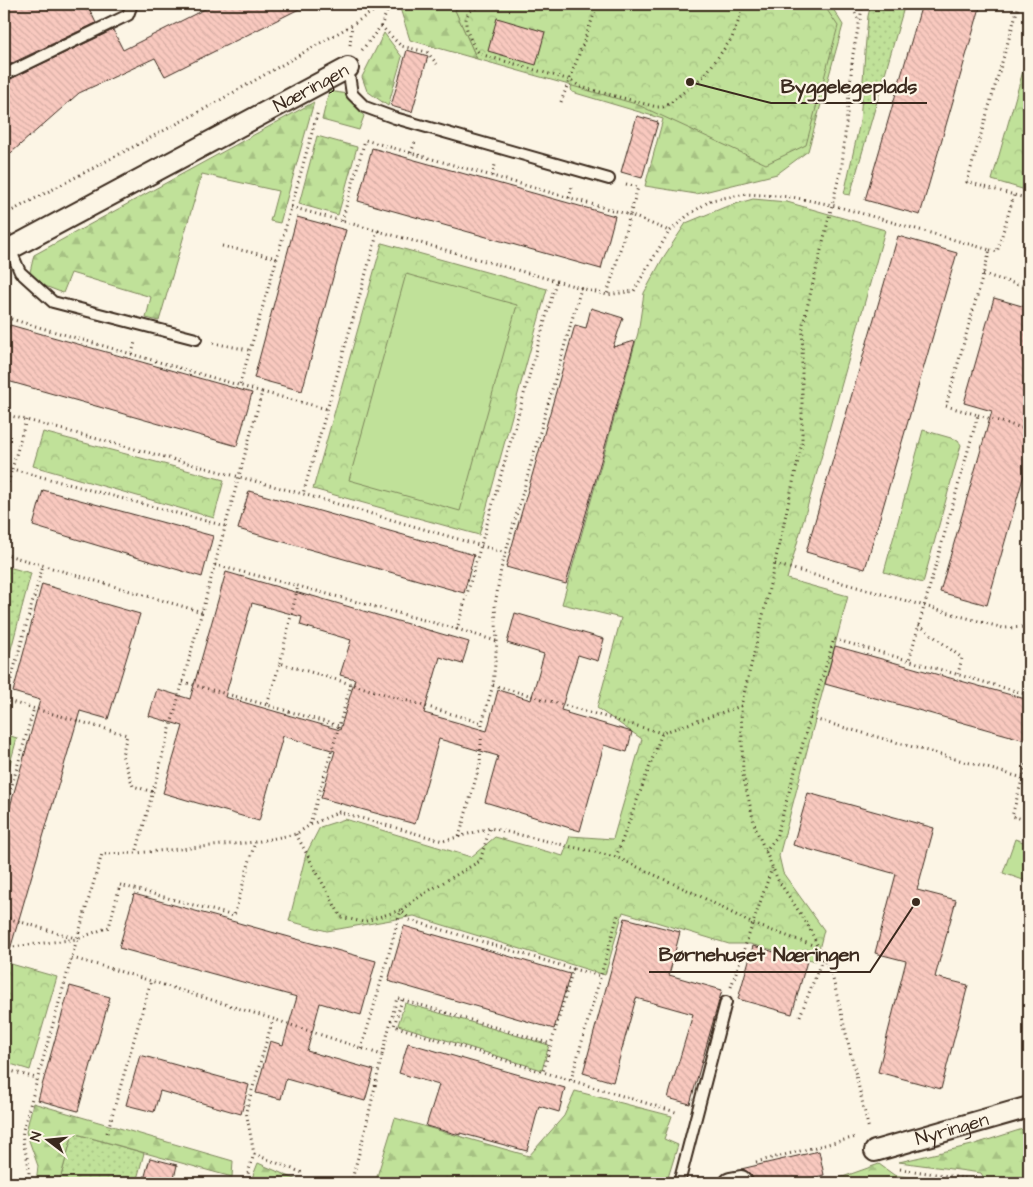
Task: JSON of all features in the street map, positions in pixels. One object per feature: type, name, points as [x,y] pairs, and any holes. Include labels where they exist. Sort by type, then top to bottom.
[{"type":"street","name":"Næringen","points":[[7,251],[348,68]]},
{"type":"street","name":"Nyringen","points":[[873,1142],[1029,1108]]},
{"type":"lane","points":[[4,75],[128,14],[132,4]]},
{"type":"lane","name":"Næringen","points":[[348,68],[352,94],[366,107],[395,118],[609,179]]},
{"type":"lane","name":"Næringen","points":[[7,251],[20,272],[52,302],[196,340]]},
{"type":"lane","points":[[679,1183],[726,1002]]},
{"type":"path","points":[[197,4],[203,4]]},
{"type":"path","points":[[4,215],[202,111],[352,25],[384,4]]},
{"type":"path","points":[[348,68],[380,26],[390,4]]},
{"type":"path","points":[[485,4],[470,12],[466,16],[465,22],[476,50],[480,54],[570,80],[581,86],[657,107],[669,104],[705,75],[732,38],[745,4]]},
{"type":"path","points":[[527,4],[542,4]]},
{"type":"path","points":[[561,102],[598,4]]},
{"type":"path","points":[[851,4],[859,22]]},
{"type":"path","points":[[863,4],[853,54],[842,165],[803,324],[802,443],[741,706],[743,775],[755,827],[772,867],[778,880],[808,925],[833,979],[873,1142],[896,1168],[970,1179],[973,1183]]},
{"type":"path","points":[[1019,4],[967,182],[1029,199]]},
{"type":"path","points":[[380,26],[401,46],[427,52],[437,64]]},
{"type":"path","points":[[240,384],[318,110]]},
{"type":"path","points":[[342,220],[365,140],[630,215],[669,232]]},
{"type":"path","points":[[607,295],[638,187],[609,179]]},
{"type":"path","points":[[292,206],[607,295],[634,291],[669,232],[687,216],[711,200],[747,194],[792,197],[832,205],[997,252],[1014,195]]},
{"type":"path","points":[[303,494],[378,231]]},
{"type":"path","points":[[222,246],[277,258]]},
{"type":"path","points":[[990,250],[946,406],[1029,430]]},
{"type":"path","points":[[983,274],[1029,288]]},
{"type":"path","points":[[457,629],[556,282]]},
{"type":"path","points":[[459,837],[480,764],[482,723],[493,684],[497,641],[496,604],[501,569],[581,288]]},
{"type":"path","points":[[4,326],[11,318],[262,392],[327,409]]},
{"type":"path","points":[[196,340],[250,350]]},
{"type":"path","points":[[136,853],[262,392]]},
{"type":"path","points":[[4,414],[303,494],[506,553]]},
{"type":"path","points":[[909,660],[978,415]]},
{"type":"path","points":[[4,497],[26,420]]},
{"type":"path","points":[[12,469],[225,526]]},
{"type":"path","points":[[4,554],[202,612]]},
{"type":"path","points":[[775,564],[1003,628],[1029,627]]},
{"type":"path","points":[[4,689],[8,690],[43,565]]},
{"type":"path","points":[[215,565],[497,641]]},
{"type":"path","points":[[267,705],[280,663],[298,586]]},
{"type":"path","points":[[919,625],[962,658],[958,674]]},
{"type":"path","points":[[765,851],[776,838],[834,639],[1029,695]]},
{"type":"path","points":[[280,663],[482,723]]},
{"type":"path","points":[[183,682],[339,726]]},
{"type":"path","points":[[310,825],[351,684]]},
{"type":"path","points":[[493,684],[662,733],[741,706]]},
{"type":"path","points":[[4,700],[127,735],[122,755],[133,786],[153,792]]},
{"type":"path","points":[[4,812],[34,708]]},
{"type":"path","points":[[810,718],[1022,778]]},
{"type":"path","points":[[616,857],[662,733]]},
{"type":"path","points":[[1029,755],[1012,816],[1029,821]]},
{"type":"path","points":[[27,1183],[30,1165],[22,1136],[36,1078],[102,854],[136,853],[255,842],[296,834],[310,825],[339,812],[444,841],[490,828],[616,857],[698,895],[753,924],[818,947]]},
{"type":"path","points":[[296,834],[341,917],[362,922],[401,910],[426,893],[480,862],[490,828]]},
{"type":"path","points":[[4,948],[78,939],[109,927],[120,885],[234,916],[255,842]]},
{"type":"path","points":[[726,1002],[772,867]]},
{"type":"path","points":[[401,910],[410,920],[601,976]]},
{"type":"path","points":[[361,1049],[401,910]]},
{"type":"path","points":[[571,1080],[618,915]]},
{"type":"path","points":[[4,917],[78,939]]},
{"type":"path","points":[[800,1016],[823,957]]},
{"type":"path","points":[[72,958],[273,1019],[382,1055]]},
{"type":"path","points":[[544,1072],[574,969]]},
{"type":"path","points":[[107,1133],[151,981]]},
{"type":"path","points":[[351,1183],[397,998],[551,1044]]},
{"type":"path","points":[[402,1000],[394,1026],[696,1118]]},
{"type":"path","points":[[245,1183],[254,1154],[246,1111],[273,1019]]},
{"type":"path","points":[[4,1069],[36,1078]]},
{"type":"path","points":[[736,1182],[738,1167],[873,1142]]},
{"type":"path","points":[[254,1154],[303,1173]]},
{"type":"green space","points":[[464,4],[455,10],[477,59],[410,40],[399,5]]},
{"type":"green space","points":[[464,4],[823,4],[838,26],[806,145],[766,164],[636,104],[477,59],[455,10]]},
{"type":"green space","points":[[711,4],[830,4],[843,25],[808,151],[777,174],[696,194],[645,186],[663,119],[572,92],[571,88],[574,80]]},
{"type":"green space","points":[[871,4],[905,4],[850,195],[844,194],[860,122],[868,16]]},
{"type":"green space","points":[[384,33],[402,57],[388,106],[367,91],[362,77]]},
{"type":"green space","points":[[1029,50],[1029,191],[992,180]]},
{"type":"green space","points":[[329,91],[347,94],[364,116],[359,130],[322,120]]},
{"type":"green space","points":[[314,102],[280,223],[270,221],[278,191],[202,174],[159,321],[146,318],[151,297],[71,273],[63,293],[45,286],[30,272],[34,255]]},
{"type":"green space","points":[[317,136],[357,147],[338,215],[299,204]]},
{"type":"green space","points":[[753,199],[787,202],[885,230],[787,579],[848,596],[779,856],[783,873],[824,930],[816,961],[750,944],[729,944],[623,912],[605,975],[414,916],[327,931],[289,921],[306,854],[320,827],[345,819],[471,857],[495,837],[563,856],[570,836],[613,839],[642,739],[597,708],[621,618],[562,604],[638,333],[644,293],[663,258],[686,223],[725,207]]},
{"type":"green space","points":[[382,243],[547,289],[479,535],[313,489]]},
{"type":"green space","points":[[406,274],[517,305],[460,511],[349,480]]},
{"type":"green space","points":[[923,430],[958,440],[961,445],[923,583],[884,572]]},
{"type":"green space","points":[[43,432],[224,480],[214,518],[33,466]]},
{"type":"green space","points":[[4,566],[31,573],[4,676]]},
{"type":"green space","points":[[4,734],[17,738],[4,786]]},
{"type":"green space","points":[[1015,839],[1029,844],[1029,882],[1003,873]]},
{"type":"green space","points":[[4,962],[57,977],[30,1070],[4,1062]]},
{"type":"green space","points":[[405,1003],[549,1045],[542,1070],[398,1025]]},
{"type":"green space","points":[[575,1091],[672,1116],[664,1139],[678,1145],[667,1181],[655,1183],[375,1183],[395,1118],[529,1156],[564,1116]]},
{"type":"green space","points":[[33,1103],[233,1161],[232,1177],[73,1133],[59,1183],[36,1183],[38,1166],[26,1132]]},
{"type":"green space","points":[[1029,1127],[1029,1182],[987,1183],[981,1173],[899,1162],[972,1145]]},
{"type":"green space","points":[[73,1133],[144,1153],[136,1183],[59,1183]]},
{"type":"green space","points":[[258,1163],[297,1180],[296,1183],[250,1183]]},
{"type":"green space","points":[[879,1164],[894,1175],[947,1183],[816,1183],[837,1179]]},
{"type":"building","points":[[4,4],[87,4],[96,23],[4,67]]},
{"type":"building","points":[[215,4],[309,4],[165,76],[155,58],[79,93],[4,159],[4,82],[113,30],[123,50]]},
{"type":"building","points":[[922,4],[981,4],[920,215],[865,200]]},
{"type":"building","points":[[497,18],[545,32],[536,65],[488,51]]},
{"type":"building","points":[[407,50],[428,56],[412,112],[391,106]]},
{"type":"building","points":[[637,116],[658,122],[642,178],[621,172]]},
{"type":"building","points":[[372,148],[615,216],[601,269],[358,201]]},
{"type":"building","points":[[297,217],[346,230],[302,391],[254,378]]},
{"type":"building","points":[[898,236],[957,253],[865,569],[806,552]]},
{"type":"building","points":[[994,298],[1029,308],[1029,457],[987,605],[940,592],[992,411],[964,403]]},
{"type":"building","points":[[591,308],[623,318],[613,347],[635,341],[566,584],[506,567],[575,325],[586,328]]},
{"type":"building","points":[[10,325],[252,393],[237,446],[4,380],[4,347]]},
{"type":"building","points":[[43,490],[213,536],[202,577],[33,526]]},
{"type":"building","points":[[249,491],[474,555],[464,593],[238,529]]},
{"type":"building","points":[[226,572],[469,642],[462,664],[440,657],[424,713],[487,731],[498,690],[531,700],[544,654],[507,643],[515,613],[604,639],[598,661],[578,655],[561,710],[632,732],[627,752],[604,745],[580,831],[485,802],[498,756],[439,739],[415,824],[321,798],[335,751],[283,736],[259,821],[163,793],[183,726],[149,716],[157,689],[190,699]],"holes":[[[252,603],[302,617],[300,625],[351,640],[340,675],[355,679],[340,730],[225,697]]]},
{"type":"building","points":[[42,584],[140,614],[108,719],[80,711],[9,953],[4,952],[4,828],[40,700],[13,692]]},
{"type":"building","points":[[835,646],[1029,700],[1029,723],[1025,740],[825,684]]},
{"type":"building","points":[[808,793],[934,828],[917,890],[956,900],[935,977],[968,985],[941,1089],[878,1072],[906,961],[875,953],[896,874],[793,845]]},
{"type":"building","points":[[134,894],[376,961],[361,1015],[320,1003],[307,1051],[374,1070],[365,1101],[286,1079],[281,1099],[256,1093],[270,1041],[283,1045],[297,997],[119,948]]},
{"type":"building","points":[[625,918],[680,932],[669,975],[722,990],[690,1104],[668,1098],[693,1014],[636,998],[613,1082],[583,1073]]},
{"type":"building","points":[[404,926],[570,974],[554,1029],[388,981]]},
{"type":"building","points":[[753,946],[807,961],[792,1014],[738,999]]},
{"type":"building","points":[[70,986],[110,997],[78,1111],[38,1100]]},
{"type":"building","points":[[408,1043],[565,1088],[559,1112],[539,1106],[527,1151],[426,1126],[439,1085],[399,1073]]},
{"type":"building","points":[[140,1055],[249,1085],[241,1114],[160,1091],[154,1112],[126,1105]]},
{"type":"building","points":[[819,1151],[824,1175],[788,1183],[752,1183],[753,1178],[750,1174],[741,1169]]},
{"type":"building","points":[[150,1158],[177,1165],[173,1183],[143,1183]]},
{"type":"place","name":"Byggelegeplads","points":[[690,82]]},
{"type":"place","name":"Børnehuset Næringen","points":[[916,902]]}]
